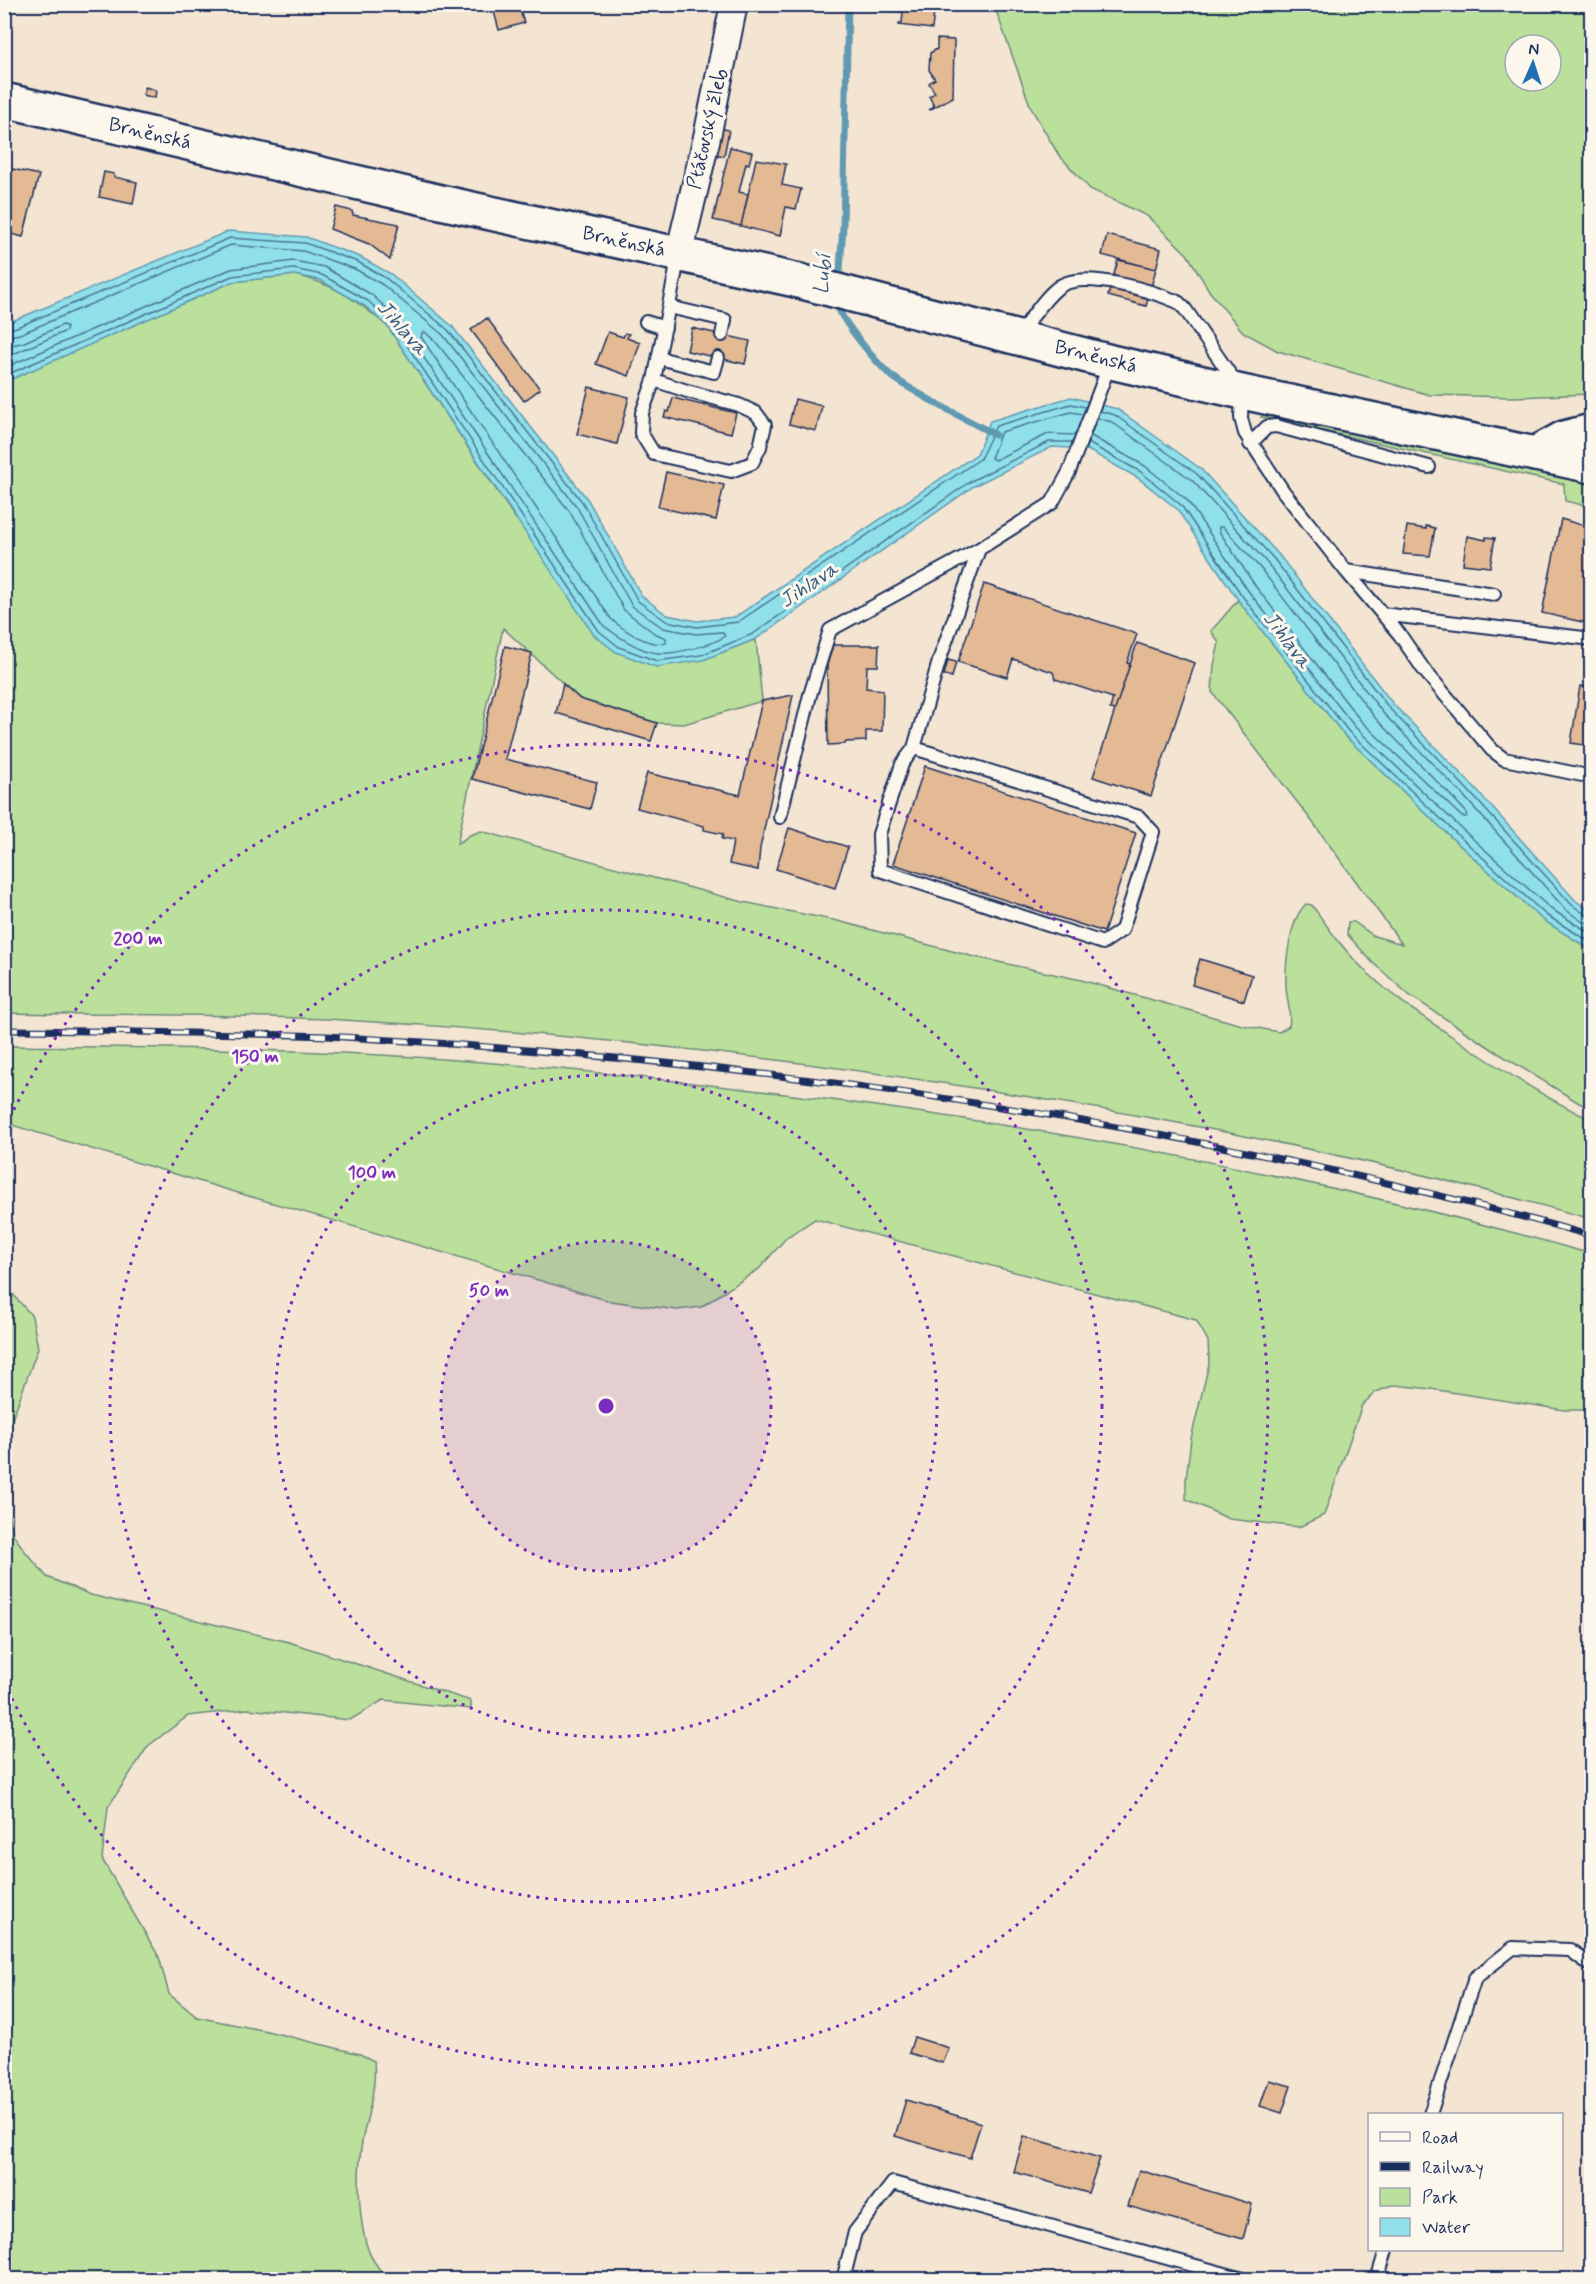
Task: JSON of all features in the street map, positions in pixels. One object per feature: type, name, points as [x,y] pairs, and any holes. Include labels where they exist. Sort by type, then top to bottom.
[{"type":"main road","name":"Brněnská","points":[[4,99],[445,203],[795,280],[1111,362],[1592,466]]},
{"type":"main road","points":[[1536,454],[1564,438],[1592,431]]},
{"type":"street","name":"Ptáčovský žleb","points":[[679,254],[707,137],[734,4]]},
{"type":"lane","points":[[654,380],[739,405],[756,413],[765,424],[760,447],[752,463],[731,471],[654,454],[640,434],[642,413],[654,380],[679,254]]},
{"type":"lane","points":[[1017,337],[1061,286],[1083,279],[1102,281],[1178,302],[1242,392],[1241,418],[1250,444],[1283,491],[1346,571],[1401,635],[1424,670],[1492,750],[1504,759],[1592,777]]},
{"type":"lane","points":[[669,308],[725,320],[722,335]]},
{"type":"lane","points":[[646,322],[665,328]]},
{"type":"lane","points":[[659,358],[714,372],[718,358]]},
{"type":"lane","points":[[780,817],[810,695],[830,630],[979,549],[1052,503],[1069,472],[1111,362]]},
{"type":"lane","points":[[1250,444],[1267,427],[1276,426],[1429,467]]},
{"type":"lane","points":[[914,748],[1139,817],[1153,832],[1122,930],[1103,943],[880,870],[879,834],[902,764],[914,748],[940,658],[979,549]]},
{"type":"lane","points":[[1346,571],[1494,594]]},
{"type":"lane","points":[[1382,614],[1592,639]]},
{"type":"lane","points":[[1431,2113],[1475,1978],[1513,1948],[1570,1950],[1592,1966]]},
{"type":"lane","points":[[843,2280],[855,2232],[893,2183],[1246,2280]]},
{"type":"lane","points":[[1377,2280],[1386,2251]]},
{"type":"green space","points":[[994,5],[1591,5],[1591,394],[1514,397],[1430,395],[1278,351],[1243,332],[1210,292],[1187,254],[1147,216],[1090,189],[1058,154],[1031,108]]},
{"type":"green space","points":[[295,275],[321,283],[344,294],[388,327],[515,518],[703,660],[756,639],[762,701],[684,724],[657,723],[580,699],[503,628],[457,844],[481,831],[743,902],[838,921],[971,956],[1081,980],[1242,1025],[1279,1032],[1289,1026],[1290,1021],[1286,976],[1292,930],[1306,904],[1312,905],[1354,959],[1399,999],[1502,1069],[1591,1120],[1591,1219],[1380,1165],[1167,1121],[937,1082],[764,1058],[589,1039],[415,1024],[206,1015],[5,1013],[4,382],[232,282]]},
{"type":"green space","points":[[1267,411],[1591,480],[1591,507],[1565,501],[1564,484],[1261,417]]},
{"type":"green space","points":[[1238,600],[1345,736],[1455,841],[1543,920],[1591,950],[1591,1108],[1579,1103],[1498,1053],[1409,995],[1372,962],[1347,934],[1348,922],[1354,922],[1374,936],[1402,944],[1311,820],[1212,692],[1214,665],[1219,643],[1211,631]]},
{"type":"green space","points":[[5,1046],[319,1052],[488,1063],[657,1079],[873,1106],[1080,1138],[1286,1178],[1388,1201],[1591,1254],[1591,1410],[1564,1410],[1395,1385],[1376,1392],[1362,1405],[1324,1515],[1299,1527],[1229,1519],[1186,1499],[1191,1439],[1209,1364],[1208,1341],[1196,1320],[815,1219],[787,1237],[759,1269],[701,1307],[677,1310],[610,1301],[5,1123]]},
{"type":"green space","points":[[5,1285],[32,1316],[38,1348],[10,1425],[5,1451]]},
{"type":"green space","points":[[5,1500],[13,1534],[47,1577],[91,1595],[289,1642],[471,1701],[471,1709],[383,1700],[350,1720],[248,1709],[188,1716],[148,1746],[108,1807],[102,1859],[159,1957],[169,1994],[197,2017],[267,2031],[360,2054],[374,2061],[373,2092],[360,2154],[359,2183],[365,2240],[375,2263],[387,2279],[5,2279]]},
{"type":"water","name":"Jihlava","points":[[229,231],[306,237],[360,257],[391,274],[452,326],[588,500],[642,596],[667,615],[697,621],[735,617],[977,454],[990,421],[1071,397],[1117,409],[1201,469],[1279,555],[1393,704],[1471,784],[1576,901],[1591,911],[1591,950],[1543,920],[1455,841],[1345,736],[1238,600],[1177,509],[1138,478],[1086,449],[1052,447],[974,486],[756,639],[703,660],[656,667],[616,652],[594,635],[388,327],[365,306],[320,280],[295,275],[232,282],[5,382],[5,324]]},
{"type":"building","points":[[492,4],[518,4],[524,23],[499,30]]},
{"type":"building","points":[[878,4],[935,4],[932,29],[899,25],[902,23],[903,12],[877,9]]},
{"type":"building","points":[[937,39],[954,40],[953,97],[929,110],[934,106],[929,96],[935,93],[929,83],[935,79],[929,70],[930,53],[937,49]]},
{"type":"building","points":[[145,87],[156,90],[155,98],[143,95]]},
{"type":"building","points":[[715,127],[729,130],[724,156],[710,153]]},
{"type":"building","points":[[730,147],[752,152],[749,164],[746,163],[739,192],[748,194],[741,226],[713,220]]},
{"type":"building","points":[[756,159],[786,164],[782,185],[801,189],[796,209],[786,207],[780,236],[741,226]]},
{"type":"building","points":[[4,167],[39,175],[23,237],[4,232]]},
{"type":"building","points":[[104,172],[114,174],[114,177],[137,182],[133,204],[99,197]]},
{"type":"building","points":[[336,207],[352,211],[353,215],[399,224],[390,260],[369,244],[330,229]]},
{"type":"building","points":[[1107,235],[1161,249],[1156,269],[1102,255]]},
{"type":"building","points":[[1118,260],[1156,269],[1146,306],[1108,296]]},
{"type":"building","points":[[487,318],[540,389],[524,401],[471,330]]},
{"type":"building","points":[[692,328],[750,341],[745,364],[687,351]]},
{"type":"building","points":[[608,332],[623,337],[625,333],[629,334],[627,338],[640,343],[629,376],[596,364]]},
{"type":"building","points":[[589,387],[629,397],[617,444],[577,434]]},
{"type":"building","points":[[673,398],[736,413],[731,433],[664,417],[666,411],[669,412]]},
{"type":"building","points":[[795,399],[822,406],[816,431],[789,424]]},
{"type":"building","points":[[666,472],[724,485],[716,520],[658,507]]},
{"type":"building","points":[[1561,519],[1592,528],[1592,603],[1587,623],[1542,613]]},
{"type":"building","points":[[1407,526],[1435,528],[1430,556],[1403,554]]},
{"type":"building","points":[[1467,536],[1486,540],[1486,537],[1495,538],[1490,567],[1463,564]]},
{"type":"building","points":[[984,584],[1137,634],[1115,710],[1110,709],[1113,698],[1055,679],[1053,672],[1013,659],[1007,677],[958,662]]},
{"type":"building","points":[[1137,643],[1195,663],[1151,796],[1093,777]]},
{"type":"building","points":[[833,645],[879,645],[878,666],[867,666],[866,688],[883,690],[882,731],[866,731],[866,741],[828,745],[827,665]]},
{"type":"building","points":[[505,646],[532,653],[505,759],[597,782],[590,809],[472,779]]},
{"type":"building","points":[[948,660],[956,662],[952,677],[944,675]]},
{"type":"building","points":[[563,684],[580,699],[657,723],[651,741],[556,713]]},
{"type":"building","points":[[1580,686],[1592,688],[1592,746],[1571,743]]},
{"type":"building","points":[[793,695],[760,848],[758,870],[729,864],[733,841],[722,839],[723,834],[704,830],[704,826],[637,808],[647,773],[740,795],[762,701]]},
{"type":"building","points":[[925,766],[1136,833],[1104,932],[893,864]]},
{"type":"building","points":[[789,828],[848,847],[835,888],[776,869]]},
{"type":"building","points":[[1200,959],[1252,975],[1244,1001],[1192,985]]},
{"type":"building","points":[[914,2037],[949,2048],[943,2063],[909,2053]]},
{"type":"building","points":[[1269,2080],[1291,2086],[1282,2113],[1260,2106]]},
{"type":"building","points":[[906,2100],[981,2123],[970,2158],[895,2136]]},
{"type":"building","points":[[1024,2136],[1100,2158],[1088,2193],[1014,2172]]},
{"type":"building","points":[[1139,2170],[1252,2204],[1243,2239],[1128,2206]]},
{"type":"waterway","name":"Lubí","points":[[839,284],[843,226],[848,4]]},
{"type":"waterway","name":"Lubí","points":[[837,301],[838,308],[851,329],[869,353],[893,377],[995,435]]},
{"type":"railway","points":[[4,1030],[327,1036],[646,1061],[806,1079],[1124,1128],[1281,1159],[1437,1195],[1592,1236]]}]
